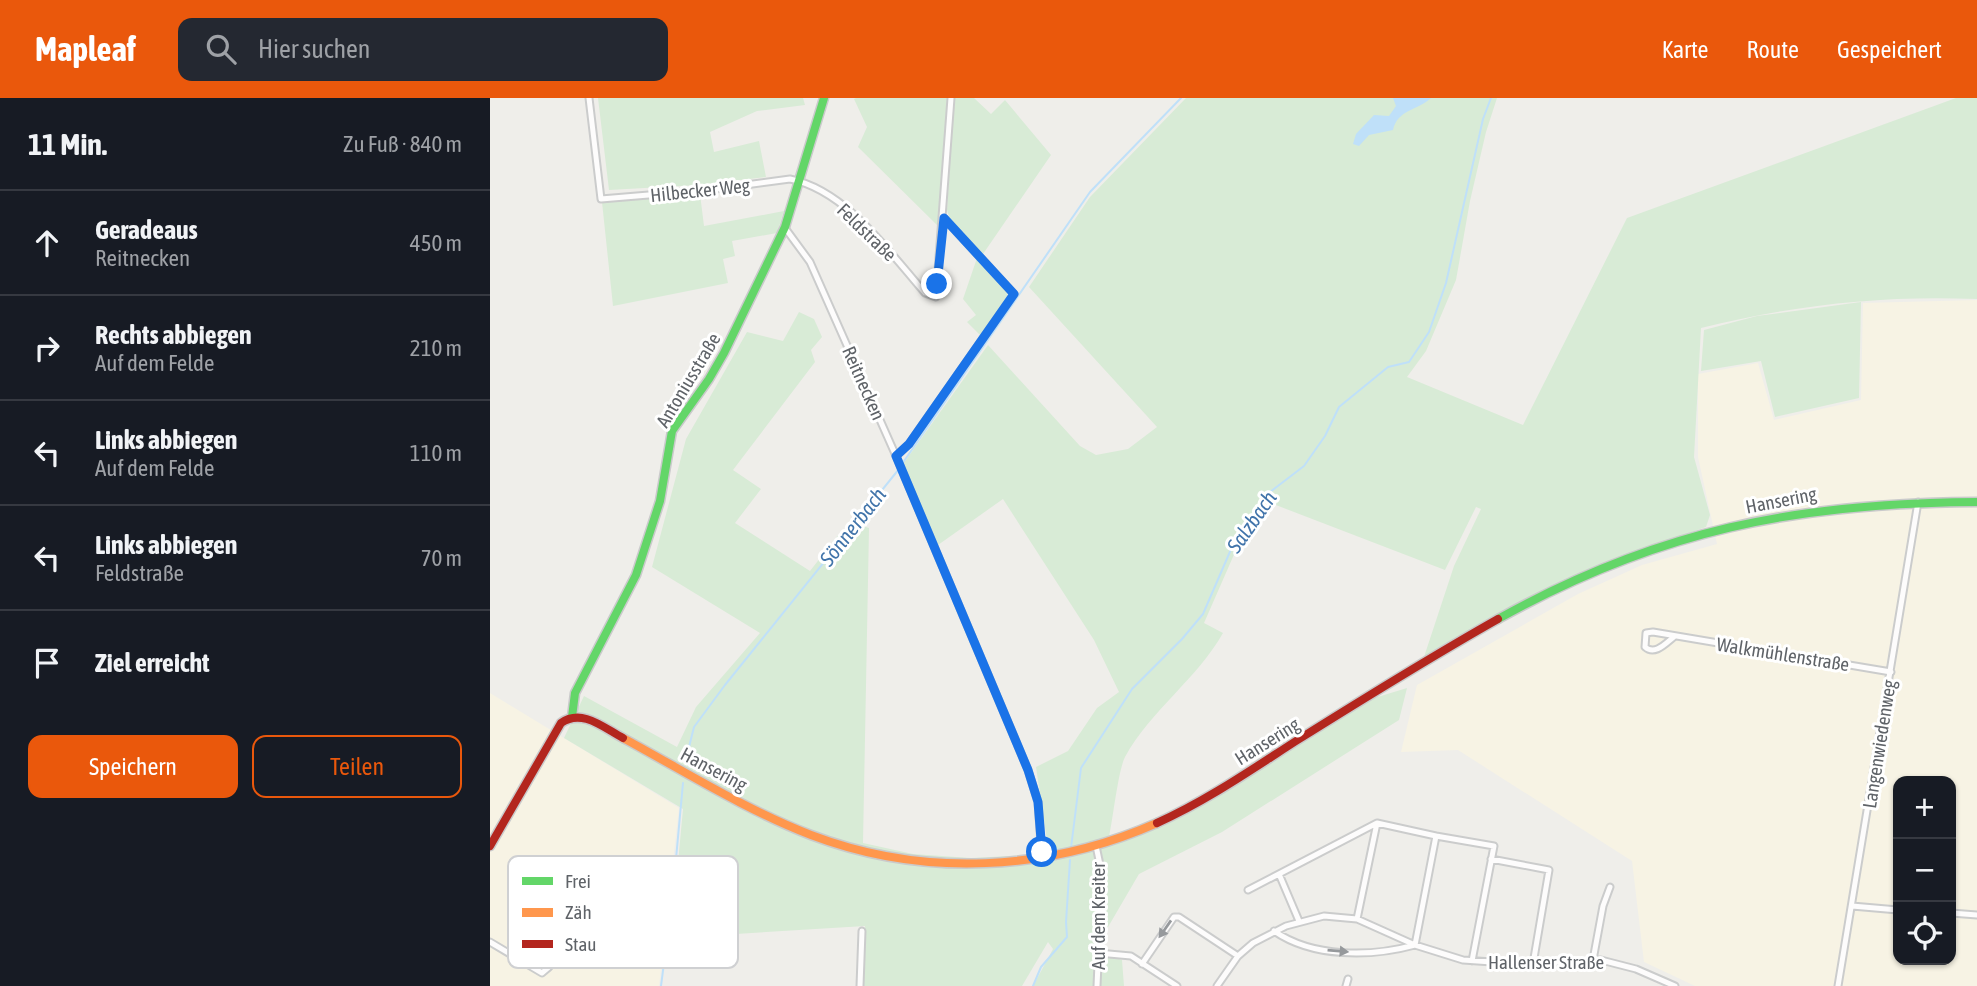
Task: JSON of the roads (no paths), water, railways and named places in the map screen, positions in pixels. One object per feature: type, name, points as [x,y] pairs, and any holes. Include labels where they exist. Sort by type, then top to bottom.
[{"type":"street","name":"Hilbecker Weg","points":[[589,98],[601,199],[708,190],[790,179],[799,181]]},
{"type":"street","name":"Antoniusstraße","points":[[572,717],[575,692],[636,575],[660,501],[672,431],[709,379],[724,352],[785,227],[824,98]]},
{"type":"street","name":"Feldstraße","points":[[799,181],[836,201],[856,216],[925,293],[936,297],[951,98]]},
{"type":"street","points":[[897,459],[1014,294],[944,218]]},
{"type":"street","name":"Reitnecken","points":[[785,227],[810,262],[902,469],[1031,778],[1038,802],[1042,859]]},
{"type":"street","name":"Langenwiedenweg","points":[[1838,986],[1917,502]]},
{"type":"street","name":"Hansering","points":[[572,717],[586,718],[756,809],[810,835],[839,845],[892,859],[947,865],[1011,864],[1096,846],[1175,815],[1476,632],[1538,597],[1619,561],[1712,531],[1793,513],[1857,505],[1977,502]]},
{"type":"street","name":"Walkmühlenstraße","points":[[1675,636],[1655,651],[1645,647],[1646,634],[1675,636],[1891,672]]},
{"type":"street","points":[[490,846],[558,726],[572,717]]},
{"type":"street","points":[[1357,919],[1377,823]]},
{"type":"street","points":[[1248,890],[1377,823],[1494,846],[1472,961]]},
{"type":"street","points":[[1415,945],[1436,836]]},
{"type":"street","name":"Auf dem Kreiter","points":[[1096,846],[1102,874],[1097,986]]},
{"type":"street","points":[[1491,859],[1549,870],[1533,964]]},
{"type":"street","points":[[1279,874],[1299,921]]},
{"type":"street","points":[[1593,960],[1602,906],[1610,887]]},
{"type":"street","points":[[1852,906],[1893,909]]},
{"type":"street","points":[[1956,913],[1977,915]]},
{"type":"street","name":"Hallenser Straße","points":[[1217,986],[1238,956],[1253,943],[1299,921],[1324,916],[1357,919],[1415,945],[1472,961],[1533,964],[1593,960],[1618,963],[1675,986]]},
{"type":"street","points":[[1142,964],[1174,917],[1179,917],[1238,956]]},
{"type":"street","points":[[860,986],[862,931]]},
{"type":"street","name":"Hallenser Straße","points":[[1274,931],[1293,942],[1337,952],[1415,945]]},
{"type":"street","points":[[490,942],[508,953]]},
{"type":"street","points":[[1098,953],[1124,954],[1177,986]]},
{"type":"street","points":[[532,968],[542,974],[549,968]]},
{"type":"street","points":[[1346,986],[1348,979]]},
{"type":"water","points":[[1393,98],[1431,98],[1399,118],[1393,130],[1369,135],[1359,146],[1353,144],[1356,134],[1374,115],[1389,116],[1396,106]]},
{"type":"waterway","name":"Sönnerbach","points":[[902,464],[1090,192],[1181,98]]},
{"type":"waterway","name":"Salzbach","points":[[1071,848],[1081,768],[1132,689],[1203,614],[1232,547],[1270,492],[1304,466],[1325,436],[1339,407],[1388,367],[1409,362],[1429,332],[1446,283],[1483,119],[1491,98]]},
{"type":"waterway","name":"Sönnerbach","points":[[686,759],[694,727],[899,469]]},
{"type":"waterway","name":"Sönnerbach","points":[[676,856],[683,783]]},
{"type":"waterway","name":"Salzbach","points":[[1033,986],[1041,967],[1067,937],[1070,860]]},
{"type":"waterway","name":"Sönnerbach","points":[[661,986],[663,968]]}]
